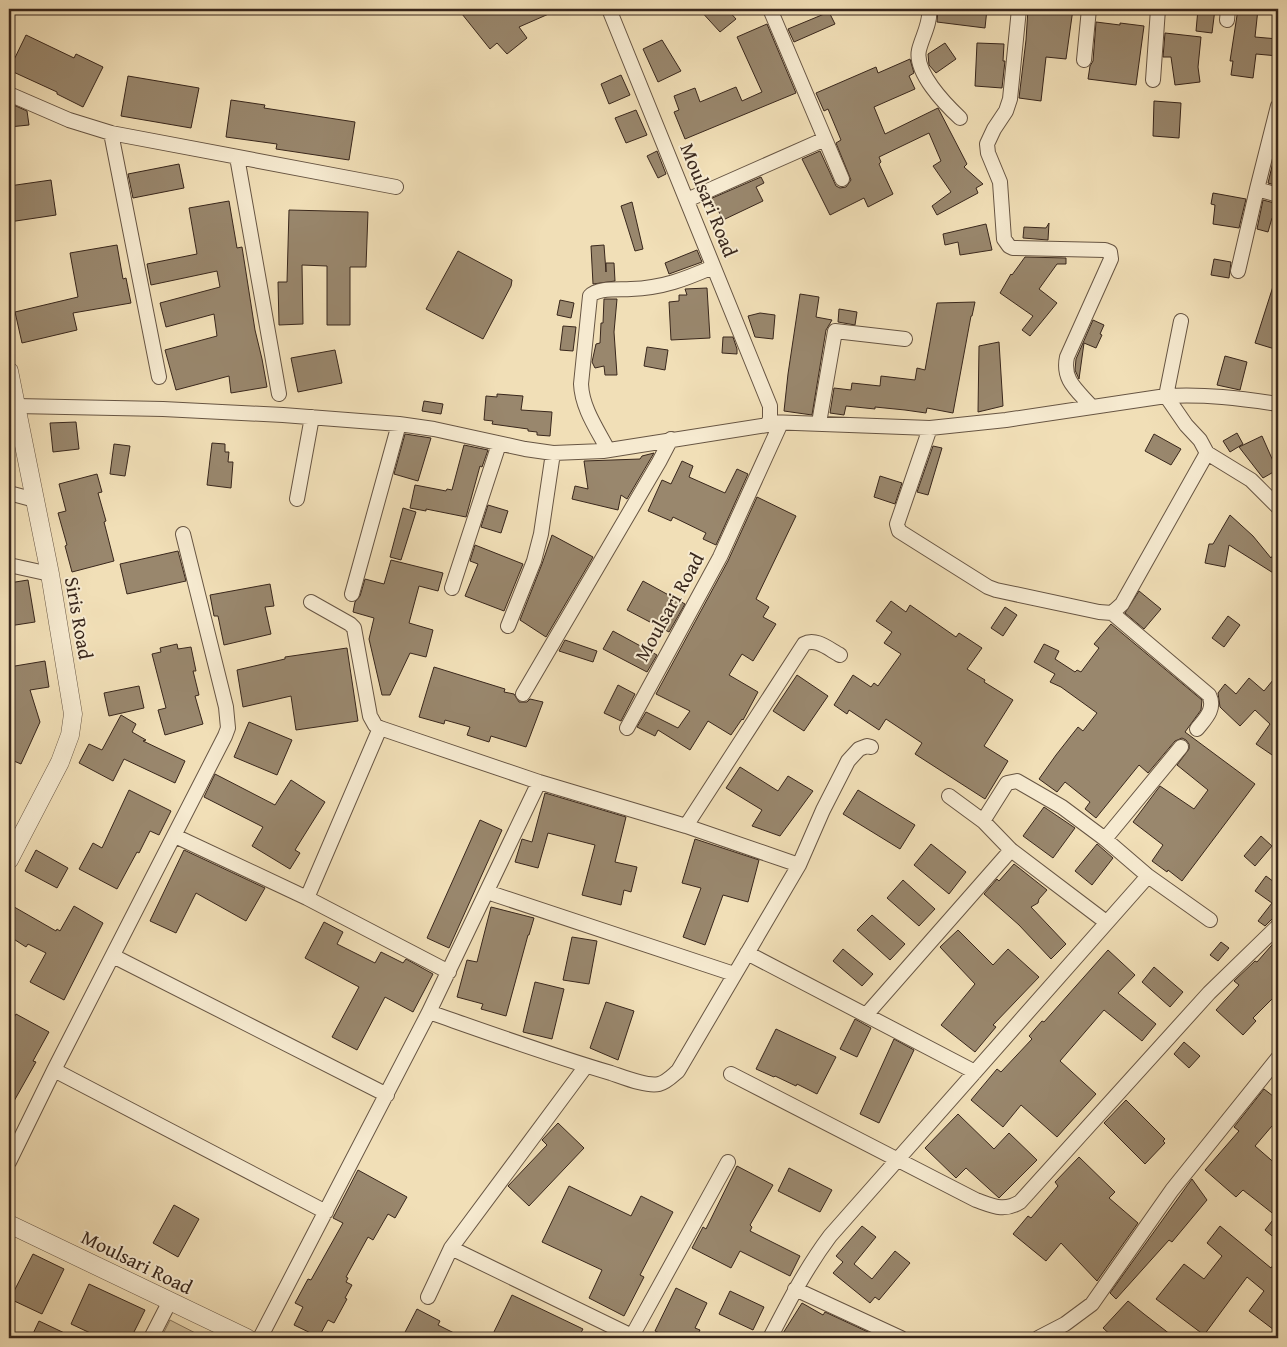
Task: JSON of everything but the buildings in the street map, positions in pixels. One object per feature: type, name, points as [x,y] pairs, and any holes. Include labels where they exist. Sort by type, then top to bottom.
[{"type":"street","name":"Moulsari Road","points":[[609,9],[775,422],[720,557],[627,728]]},
{"type":"street","points":[[770,9],[842,179]]},
{"type":"street","points":[[929,9],[928,21],[919,52],[920,64],[943,102],[960,118]]},
{"type":"street","points":[[1019,9],[1010,99],[1006,111],[988,139],[988,152],[1000,182],[1004,239],[1009,246],[1105,250],[1110,252],[1111,256],[1066,357],[1065,364],[1067,378],[1091,406]]},
{"type":"street","points":[[1084,60],[1089,9]]},
{"type":"street","points":[[1153,80],[1158,9]]},
{"type":"street","points":[[9,94],[69,120],[111,133],[396,187]]},
{"type":"street","points":[[1238,271],[1278,106]]},
{"type":"street","points":[[111,133],[158,377]]},
{"type":"street","points":[[686,200],[824,139]]},
{"type":"street","points":[[237,158],[280,394]]},
{"type":"street","points":[[1257,189],[1278,195]]},
{"type":"street","points":[[608,450],[585,406],[582,396],[581,384],[590,296],[594,292],[606,290],[662,286],[713,267]]},
{"type":"street","points":[[1181,321],[1166,396],[1186,425],[1200,440],[1206,453],[1250,480],[1278,505]]},
{"type":"street","points":[[819,423],[835,331],[905,340]]},
{"type":"street","name":"Siris Road","points":[[9,376],[50,574],[74,714],[70,735],[60,762],[9,860]]},
{"type":"street","points":[[16,406],[163,409],[399,424],[434,429],[499,444],[553,453],[608,450],[764,426],[775,422],[930,428],[1006,420],[1166,396],[1217,395],[1278,404]]},
{"type":"street","points":[[297,499],[312,417]]},
{"type":"street","points":[[352,594],[399,424]]},
{"type":"street","points":[[930,428],[897,524],[899,531],[988,587],[1040,600],[1112,613],[1209,695],[1212,703],[1210,711],[1197,729]]},
{"type":"street","points":[[523,694],[671,439]]},
{"type":"street","points":[[452,588],[499,444]]},
{"type":"street","points":[[508,626],[534,561],[542,534],[553,453]]},
{"type":"street","points":[[1112,613],[1122,604],[1206,453]]},
{"type":"street","points":[[9,493],[35,500]]},
{"type":"street","points":[[9,1162],[228,728],[226,707],[183,534]]},
{"type":"street","points":[[9,565],[50,574]]},
{"type":"street","points":[[311,602],[354,628],[370,716],[372,721],[380,728],[539,782],[686,826],[799,865]]},
{"type":"street","points":[[686,826],[804,644],[810,641],[816,642],[840,655]]},
{"type":"street","points":[[307,898],[380,728]]},
{"type":"street","points":[[429,1012],[586,1066],[650,1084],[659,1084],[670,1078],[678,1071],[799,865],[823,810],[848,761],[859,749],[867,746],[871,747]]},
{"type":"street","points":[[1105,839],[1181,747]]},
{"type":"street","points":[[983,821],[1007,783],[1017,781],[1062,807],[1105,839],[1148,876],[1210,920]]},
{"type":"street","points":[[260,1338],[429,1012],[539,782]]},
{"type":"street","points":[[949,796],[983,821],[1011,850],[1106,922]]},
{"type":"street","points":[[175,836],[307,898],[449,972]]},
{"type":"street","points":[[866,1015],[1011,850]]},
{"type":"street","points":[[770,1338],[795,1289],[818,1251],[830,1236],[1148,876]]},
{"type":"street","points":[[487,892],[734,974]]},
{"type":"street","points":[[731,1074],[898,1158],[976,1200],[1002,1209],[1020,1202],[1209,993],[1278,926]]},
{"type":"street","points":[[747,953],[974,1072]]},
{"type":"street","points":[[113,956],[387,1095]]},
{"type":"street","points":[[1038,1338],[1065,1324],[1092,1304],[1172,1190],[1278,1058]]},
{"type":"street","points":[[428,1297],[451,1248],[586,1066]]},
{"type":"street","points":[[54,1070],[326,1212]]},
{"type":"street","points":[[451,1248],[634,1337],[728,1162]]},
{"type":"street","name":"Moulsari Road","points":[[9,1224],[247,1338]]},
{"type":"street","points":[[795,1289],[901,1338]]},
{"type":"street","points":[[152,1338],[170,1301]]},
{"type":"shaded area","points":[[170,1320],[205,1338],[161,1338]]}]
